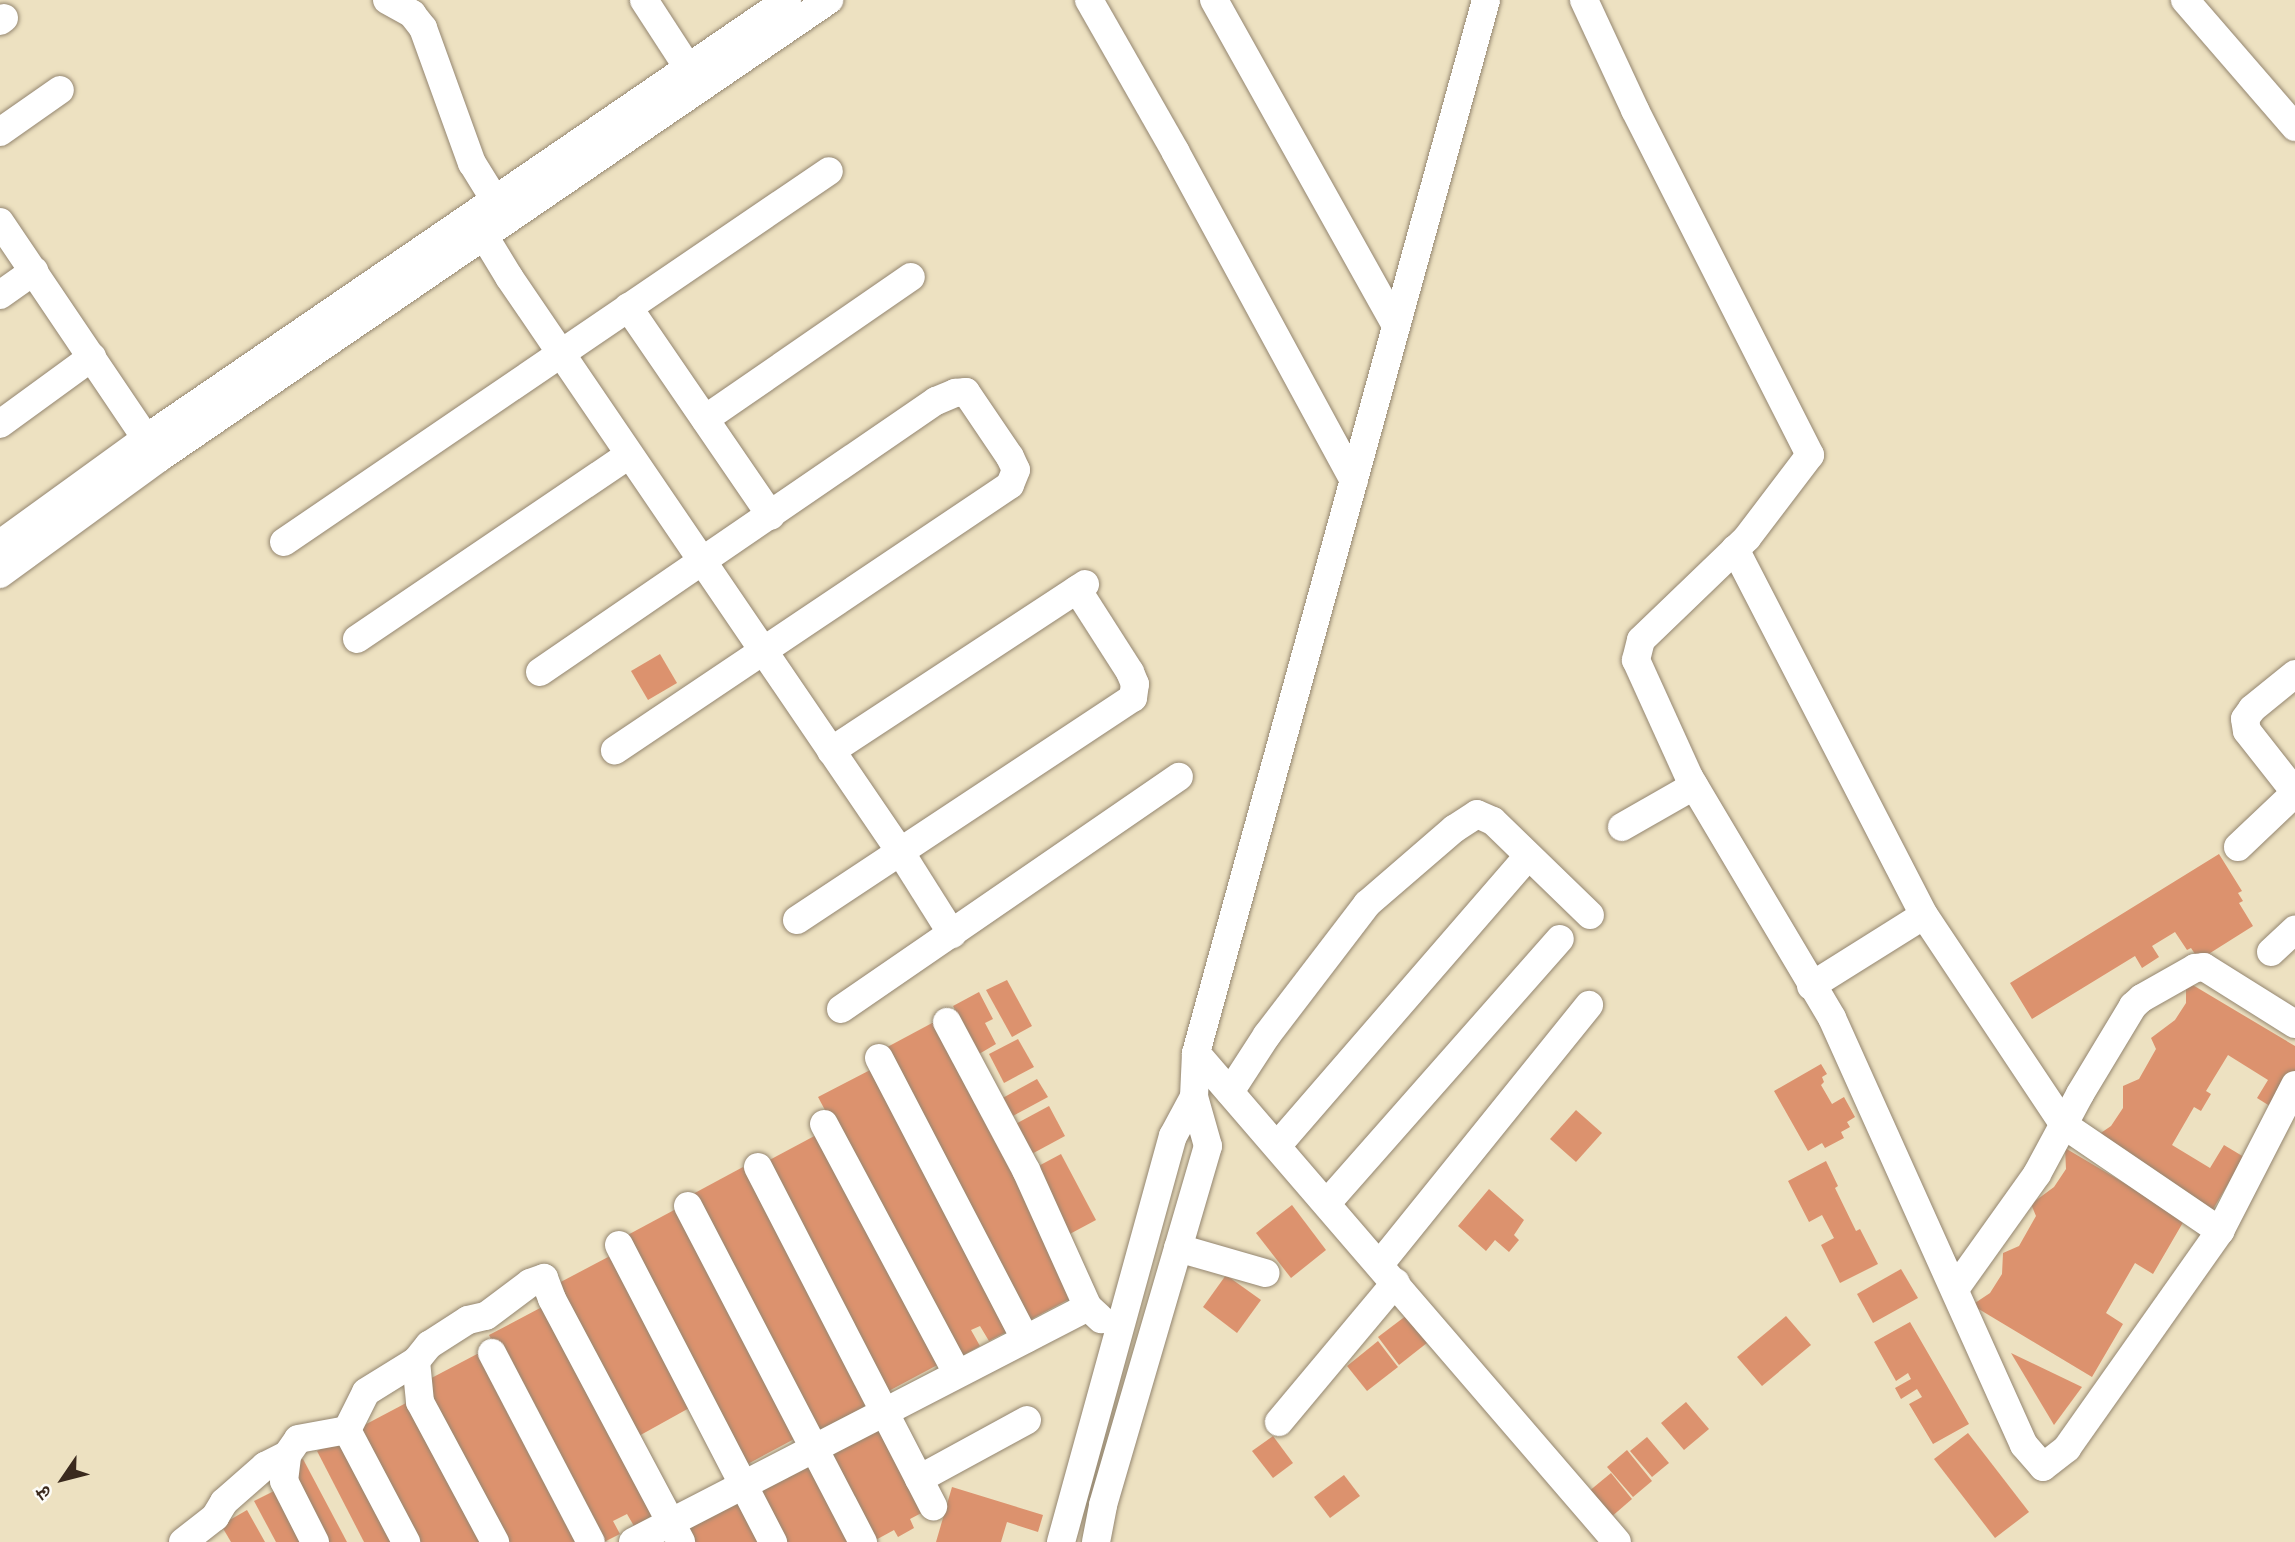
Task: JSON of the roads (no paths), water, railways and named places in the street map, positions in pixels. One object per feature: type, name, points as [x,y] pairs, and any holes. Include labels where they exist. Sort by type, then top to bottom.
[{"type":"street","points":[[387,0],[412,14],[423,28],[490,219],[560,353],[901,853],[952,934]]},
{"type":"street","points":[[644,0],[695,78]]},
{"type":"street","points":[[695,78],[787,0]]},
{"type":"street","points":[[0,544],[152,448],[695,78],[829,0]]},
{"type":"street","points":[[1089,0],[1175,151],[1354,480]]},
{"type":"street","points":[[1214,0],[1396,325]]},
{"type":"street","points":[[1096,1542],[1103,1505],[1208,1146],[1194,1097],[1196,1053],[1486,0]]},
{"type":"street","points":[[1571,0],[1594,27]]},
{"type":"street","points":[[1584,0],[1594,27],[1811,455],[1747,538],[1642,640],[1636,660],[1694,786],[1832,1018],[2024,1445],[2043,1467],[2067,1448],[2220,1231],[2295,1085]]},
{"type":"street","points":[[2185,0],[2295,127]]},
{"type":"street","points":[[0,132],[60,90]]},
{"type":"street","points":[[284,542],[829,171]]},
{"type":"street","points":[[0,222],[152,448]]},
{"type":"street","points":[[0,295],[34,271]]},
{"type":"street","points":[[705,419],[911,277]]},
{"type":"street","points":[[628,307],[771,516]]},
{"type":"street","points":[[0,424],[92,357]]},
{"type":"street","points":[[540,672],[702,564],[936,401],[955,393],[966,392],[1010,457],[1016,470],[1010,485],[615,750]]},
{"type":"street","points":[[0,574],[152,448]]},
{"type":"street","points":[[357,639],[629,455]]},
{"type":"street","points":[[1735,550],[1924,915],[2064,1125],[2220,1231]]},
{"type":"street","points":[[797,920],[1133,698],[1135,684],[1081,587],[831,751]]},
{"type":"street","points":[[2238,847],[2295,792],[2247,731],[2245,719],[2252,709],[2295,674]]},
{"type":"street","points":[[841,1009],[1179,777]]},
{"type":"street","points":[[1622,827],[1694,786]]},
{"type":"street","points":[[1230,1092],[1267,1035],[1367,904],[1454,829],[1477,814],[1493,821],[1527,857],[1590,915]]},
{"type":"street","points":[[1277,1146],[1527,857]]},
{"type":"street","points":[[1811,986],[1924,915]]},
{"type":"street","points":[[2271,952],[2295,930]]},
{"type":"street","points":[[1327,1203],[1560,939]]},
{"type":"street","points":[[1955,1289],[2037,1174],[2133,1006],[2195,968],[2204,967],[2295,1024]]},
{"type":"street","points":[[1279,1422],[1589,1005]]},
{"type":"street","points":[[947,1021],[1026,1170],[1088,1307],[1118,1335]]},
{"type":"street","points":[[1196,1053],[1617,1542]]},
{"type":"street","points":[[879,1058],[1025,1339]]},
{"type":"street","points":[[1061,1542],[1173,1136],[1194,1097]]},
{"type":"street","points":[[824,1124],[957,1373]]},
{"type":"street","points":[[758,1167],[933,1507]]},
{"type":"street","points":[[688,1206],[863,1542]]},
{"type":"street","points":[[619,1245],[773,1542]]},
{"type":"street","points":[[1178,1248],[1265,1273]]},
{"type":"street","points":[[347,1430],[366,1392],[416,1360],[429,1345],[468,1320],[486,1316],[530,1283],[544,1278],[552,1299],[676,1532]]},
{"type":"street","points":[[634,1542],[676,1532],[744,1484],[1088,1307]]},
{"type":"street","points":[[492,1353],[591,1542]]},
{"type":"street","points":[[416,1360],[420,1402],[495,1542]]},
{"type":"street","points":[[919,1479],[1027,1420]]},
{"type":"street","points":[[183,1542],[218,1529],[224,1502],[254,1475],[287,1455],[298,1439],[347,1430]]},
{"type":"street","points":[[347,1430],[406,1542]]},
{"type":"street","points":[[287,1455],[284,1481],[315,1542]]}]
